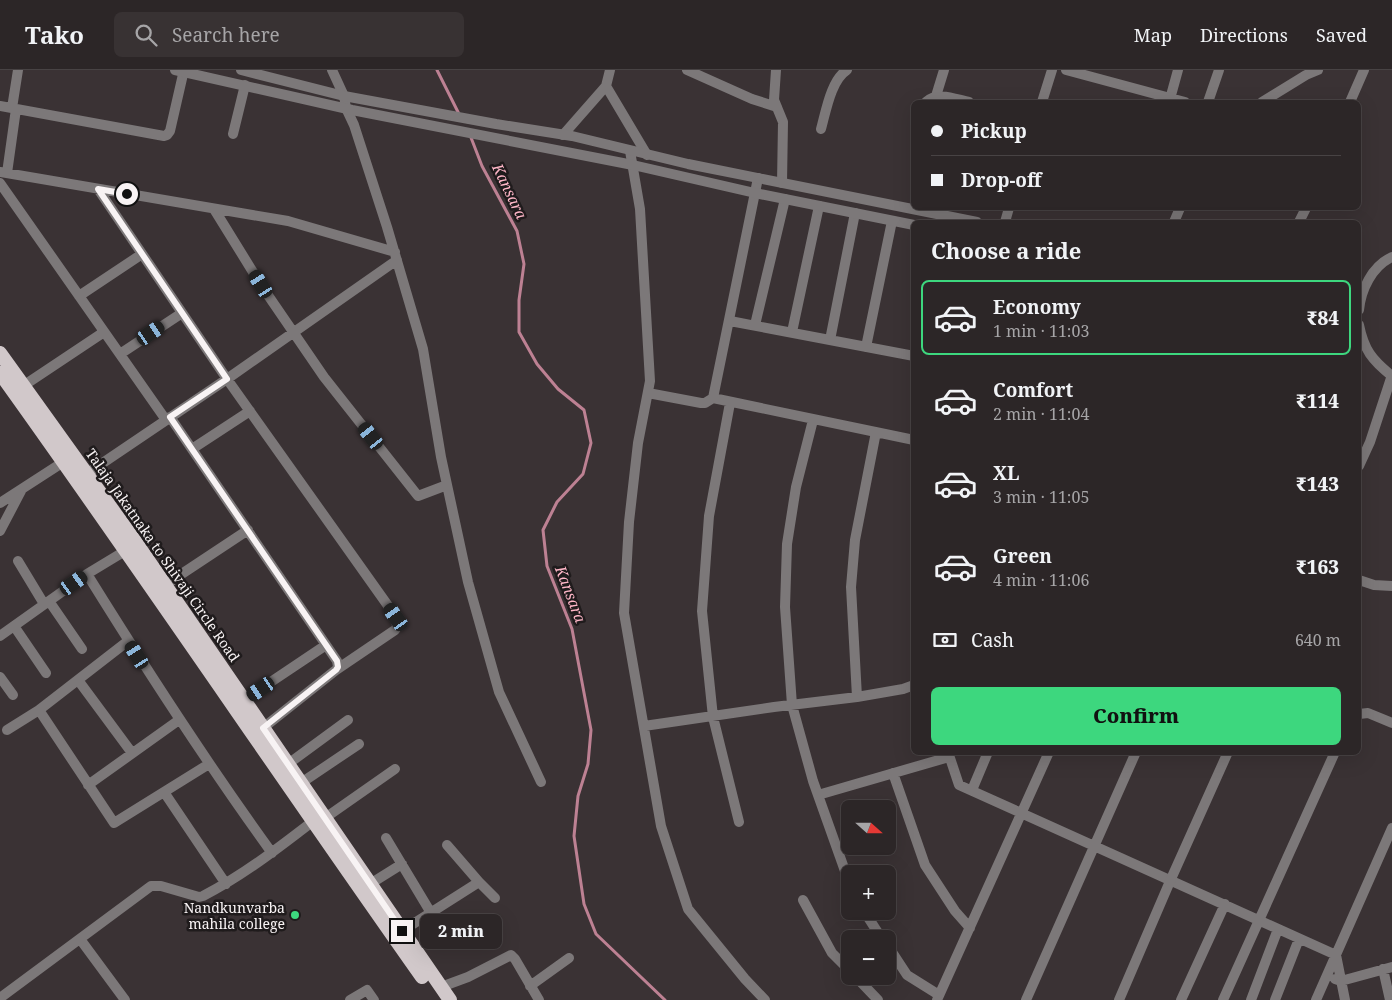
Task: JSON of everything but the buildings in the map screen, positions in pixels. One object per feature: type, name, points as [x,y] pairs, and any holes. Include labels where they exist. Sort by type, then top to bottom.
[{"type":"highway","name":"Talaja Jakatnaka to Shivaji Circle Road","points":[[0,353],[82,478],[165,585],[288,764],[319,820],[370,884],[402,931],[440,994]]},
{"type":"highway","name":"Talaja Jakatnaka to Shivaji Circle Road","points":[[2,379],[69,459]]},
{"type":"highway","name":"Talaja Jakatnaka to Shivaji Circle Road","points":[[82,478],[125,551],[319,820],[440,994],[450,1000]]},
{"type":"street","points":[[18,70],[14,109],[3,172],[288,221],[396,256]]},
{"type":"street","points":[[241,70],[344,96],[563,135],[647,155],[782,183],[911,207]]},
{"type":"street","points":[[332,70],[354,125],[396,256],[423,349],[447,485],[468,582],[499,692],[541,782]]},
{"type":"street","points":[[563,135],[606,86],[610,70]]},
{"type":"street","points":[[687,70],[752,99],[777,107]]},
{"type":"street","points":[[776,70],[774,100],[783,122],[782,183]]},
{"type":"street","points":[[821,129],[836,80],[847,70]]},
{"type":"street","points":[[936,96],[944,70]]},
{"type":"street","points":[[1043,100],[1052,70]]},
{"type":"street","points":[[1066,70],[1175,100]]},
{"type":"street","points":[[1170,99],[1178,70]]},
{"type":"street","points":[[1209,100],[1219,70]]},
{"type":"street","points":[[1265,100],[1306,75],[1318,70]]},
{"type":"street","points":[[1351,100],[1364,70]]},
{"type":"street","points":[[0,106],[164,136],[170,131],[181,71],[346,108],[494,139],[633,165],[755,193],[911,224]]},
{"type":"street","points":[[233,134],[244,85]]},
{"type":"street","points":[[606,86],[647,155]]},
{"type":"street","points":[[929,100],[936,96],[958,100]]},
{"type":"street","points":[[630,151],[640,209],[650,381],[638,442],[629,522],[624,612],[661,826],[688,909],[745,979],[765,1000]]},
{"type":"street","points":[[714,398],[758,178]]},
{"type":"street","points":[[0,183],[104,332],[192,449],[248,530],[337,661],[338,667],[336,670]]},
{"type":"street","points":[[98,189],[227,379],[396,617],[398,627],[395,630],[336,670],[263,728]]},
{"type":"street","points":[[755,325],[785,199]]},
{"type":"street","points":[[792,332],[818,206]]},
{"type":"street","points":[[214,209],[261,284],[324,377],[418,496],[447,485]]},
{"type":"street","points":[[925,210],[968,220]]},
{"type":"street","points":[[830,340],[855,213]]},
{"type":"street","points":[[866,347],[892,221]]},
{"type":"street","points":[[79,296],[142,254]]},
{"type":"street","points":[[82,478],[294,333],[396,256]]},
{"type":"street","points":[[1361,295],[1371,276],[1392,257]]},
{"type":"street","points":[[120,354],[182,312]]},
{"type":"street","points":[[730,320],[911,355]]},
{"type":"street","points":[[23,386],[104,332]]},
{"type":"street","points":[[1361,336],[1362,342],[1374,361],[1392,376],[1370,442],[1361,462]]},
{"type":"street","points":[[648,393],[700,403],[705,403],[714,398],[730,403],[911,439]]},
{"type":"street","points":[[730,403],[709,516],[702,611],[713,717],[739,822]]},
{"type":"street","points":[[192,449],[250,411]]},
{"type":"street","points":[[813,420],[796,487],[787,544],[785,607],[792,705],[818,795],[843,865]]},
{"type":"street","points":[[857,697],[851,586],[855,540],[876,432]]},
{"type":"street","points":[[2,499],[21,490],[69,459]]},
{"type":"street","points":[[0,531],[21,490]]},
{"type":"street","points":[[165,585],[248,530]]},
{"type":"street","points":[[0,636],[87,574],[125,551]]},
{"type":"street","points":[[18,561],[82,650]]},
{"type":"street","points":[[87,574],[179,720],[272,853]]},
{"type":"street","points":[[1361,581],[1374,585],[1392,586]]},
{"type":"street","points":[[14,626],[46,673]]},
{"type":"street","points":[[7,730],[39,710],[128,641]]},
{"type":"street","points":[[244,700],[326,645]]},
{"type":"street","points":[[0,677],[12,695]]},
{"type":"street","points":[[78,680],[132,754]]},
{"type":"street","points":[[644,726],[857,697],[911,686]]},
{"type":"street","points":[[39,710],[114,823],[209,764]]},
{"type":"street","points":[[1361,713],[1368,713],[1392,723]]},
{"type":"street","points":[[88,785],[179,720]]},
{"type":"street","points":[[288,764],[348,720]]},
{"type":"street","points":[[300,783],[359,744]]},
{"type":"street","points":[[818,795],[948,755],[960,785],[1336,955]]},
{"type":"street","points":[[972,790],[987,755]]},
{"type":"street","points":[[896,958],[907,975],[938,998],[1048,755]]},
{"type":"street","points":[[1026,1000],[1135,755]]},
{"type":"street","points":[[1119,1000],[1227,755]]},
{"type":"street","points":[[1223,1000],[1334,755]]},
{"type":"street","points":[[0,998],[151,886],[161,886],[199,897],[226,884],[395,769]]},
{"type":"street","points":[[892,773],[924,865],[955,911],[970,928]]},
{"type":"street","points":[[164,792],[226,884]]},
{"type":"street","points":[[1316,1000],[1392,828]]},
{"type":"street","points":[[386,838],[431,913]]},
{"type":"street","points":[[448,845],[495,898]]},
{"type":"street","points":[[370,884],[402,864]]},
{"type":"street","points":[[402,931],[479,882]]},
{"type":"street","points":[[803,900],[832,953],[841,962]]},
{"type":"street","points":[[1181,1000],[1225,904]]},
{"type":"street","points":[[1251,1000],[1278,929]]},
{"type":"street","points":[[80,938],[125,1000]]},
{"type":"street","points":[[1275,1000],[1299,938]]},
{"type":"street","points":[[440,994],[511,955],[539,1000]]},
{"type":"street","points":[[1336,955],[1345,1000]]},
{"type":"street","points":[[530,986],[569,958]]},
{"type":"street","points":[[1327,976],[1341,981],[1388,968],[1390,1000]]},
{"type":"street","points":[[864,985],[878,1000]]},
{"type":"street","points":[[350,1000],[367,990],[374,1000]]},
{"type":"waterway","name":"Kansara","points":[[437,70],[459,114]]},
{"type":"waterway","name":"Kansara","points":[[470,135],[482,166],[517,231],[524,264],[519,300],[519,332],[537,364],[558,389],[584,410],[591,443],[583,474],[557,502],[543,530],[547,566],[572,629],[591,730],[588,764],[578,796],[574,836],[584,904],[596,934],[665,1000]]},
{"type":"place","name":"Nandkunvarba mahila college","points":[[295,915]]},
{"type":"route","points":[[127,194],[98,189],[227,379],[170,417],[338,664],[336,670],[263,728],[402,931]]}]
